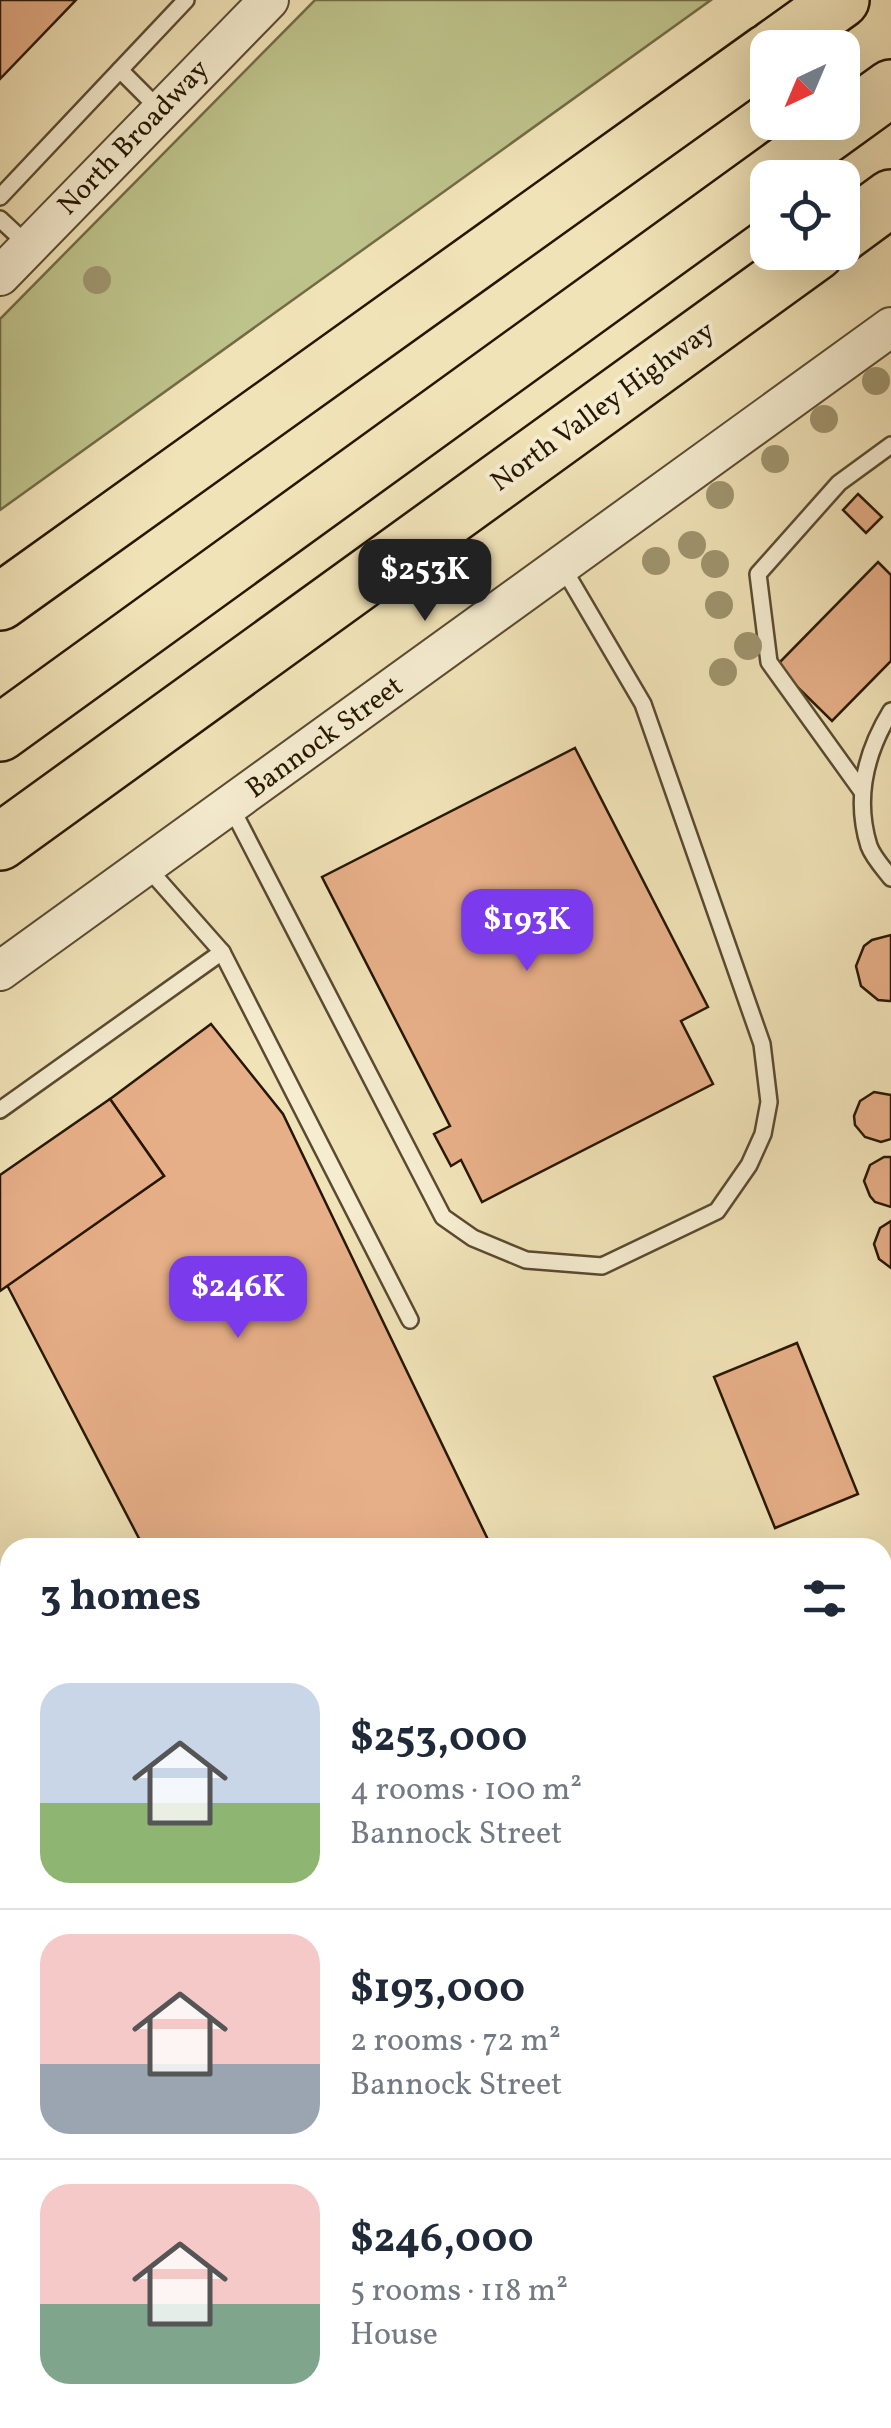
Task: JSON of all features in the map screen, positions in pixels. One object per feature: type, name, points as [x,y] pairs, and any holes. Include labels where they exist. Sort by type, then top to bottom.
[{"type":"highway","points":[[799,30],[840,0]]},
{"type":"highway","points":[[0,602],[750,65]]},
{"type":"highway","points":[[0,734],[891,88]]},
{"type":"highway","name":"North Valley Highway","points":[[0,842],[792,270]]},
{"type":"street","name":"North Broadway","points":[[0,276],[269,0]]},
{"type":"street","name":"Bannock Street","points":[[0,971],[891,328]]},
{"type":"lane","points":[[0,197],[186,0]]},
{"type":"lane","points":[[120,70],[160,111]]},
{"type":"lane","points":[[0,219],[29,246]]},
{"type":"lane","points":[[861,790],[769,662],[758,574],[839,483],[891,445]]},
{"type":"lane","points":[[230,806],[443,1217],[473,1238],[526,1260],[602,1266],[717,1211],[749,1165],[764,1134],[769,1102],[762,1044],[644,704],[562,566]]},
{"type":"lane","points":[[891,711],[875,737],[861,790],[870,848],[891,878]]},
{"type":"lane","points":[[146,866],[222,952],[410,1320]]},
{"type":"lane","points":[[0,1110],[222,952]]},
{"type":"green space","points":[[315,0],[711,0],[0,510],[0,319]]},
{"type":"building","points":[[0,0],[76,0],[0,79]]},
{"type":"building","points":[[858,494],[882,517],[866,533],[843,510]]},
{"type":"building","points":[[878,562],[891,575],[891,661],[832,721],[776,666]]},
{"type":"building","points":[[575,748],[708,1007],[681,1021],[713,1084],[482,1202],[461,1160],[451,1166],[434,1134],[450,1126],[322,877]]},
{"type":"building","points":[[891,935],[891,1001],[878,1000],[861,986],[856,966],[864,946]]},
{"type":"building","points":[[211,1024],[283,1114],[487,1538],[139,1538],[7,1285],[164,1176],[110,1099]]},
{"type":"building","points":[[874,1092],[891,1095],[891,1139],[881,1142],[865,1137],[855,1125],[860,1101]]},
{"type":"building","points":[[110,1099],[164,1176],[0,1291],[0,1175]]},
{"type":"building","points":[[891,1157],[891,1207],[875,1202],[864,1181],[870,1165]]},
{"type":"building","points":[[891,1221],[891,1268],[879,1259],[874,1244],[880,1228]]},
{"type":"building","points":[[797,1343],[858,1494],[775,1528],[714,1377]]}]
